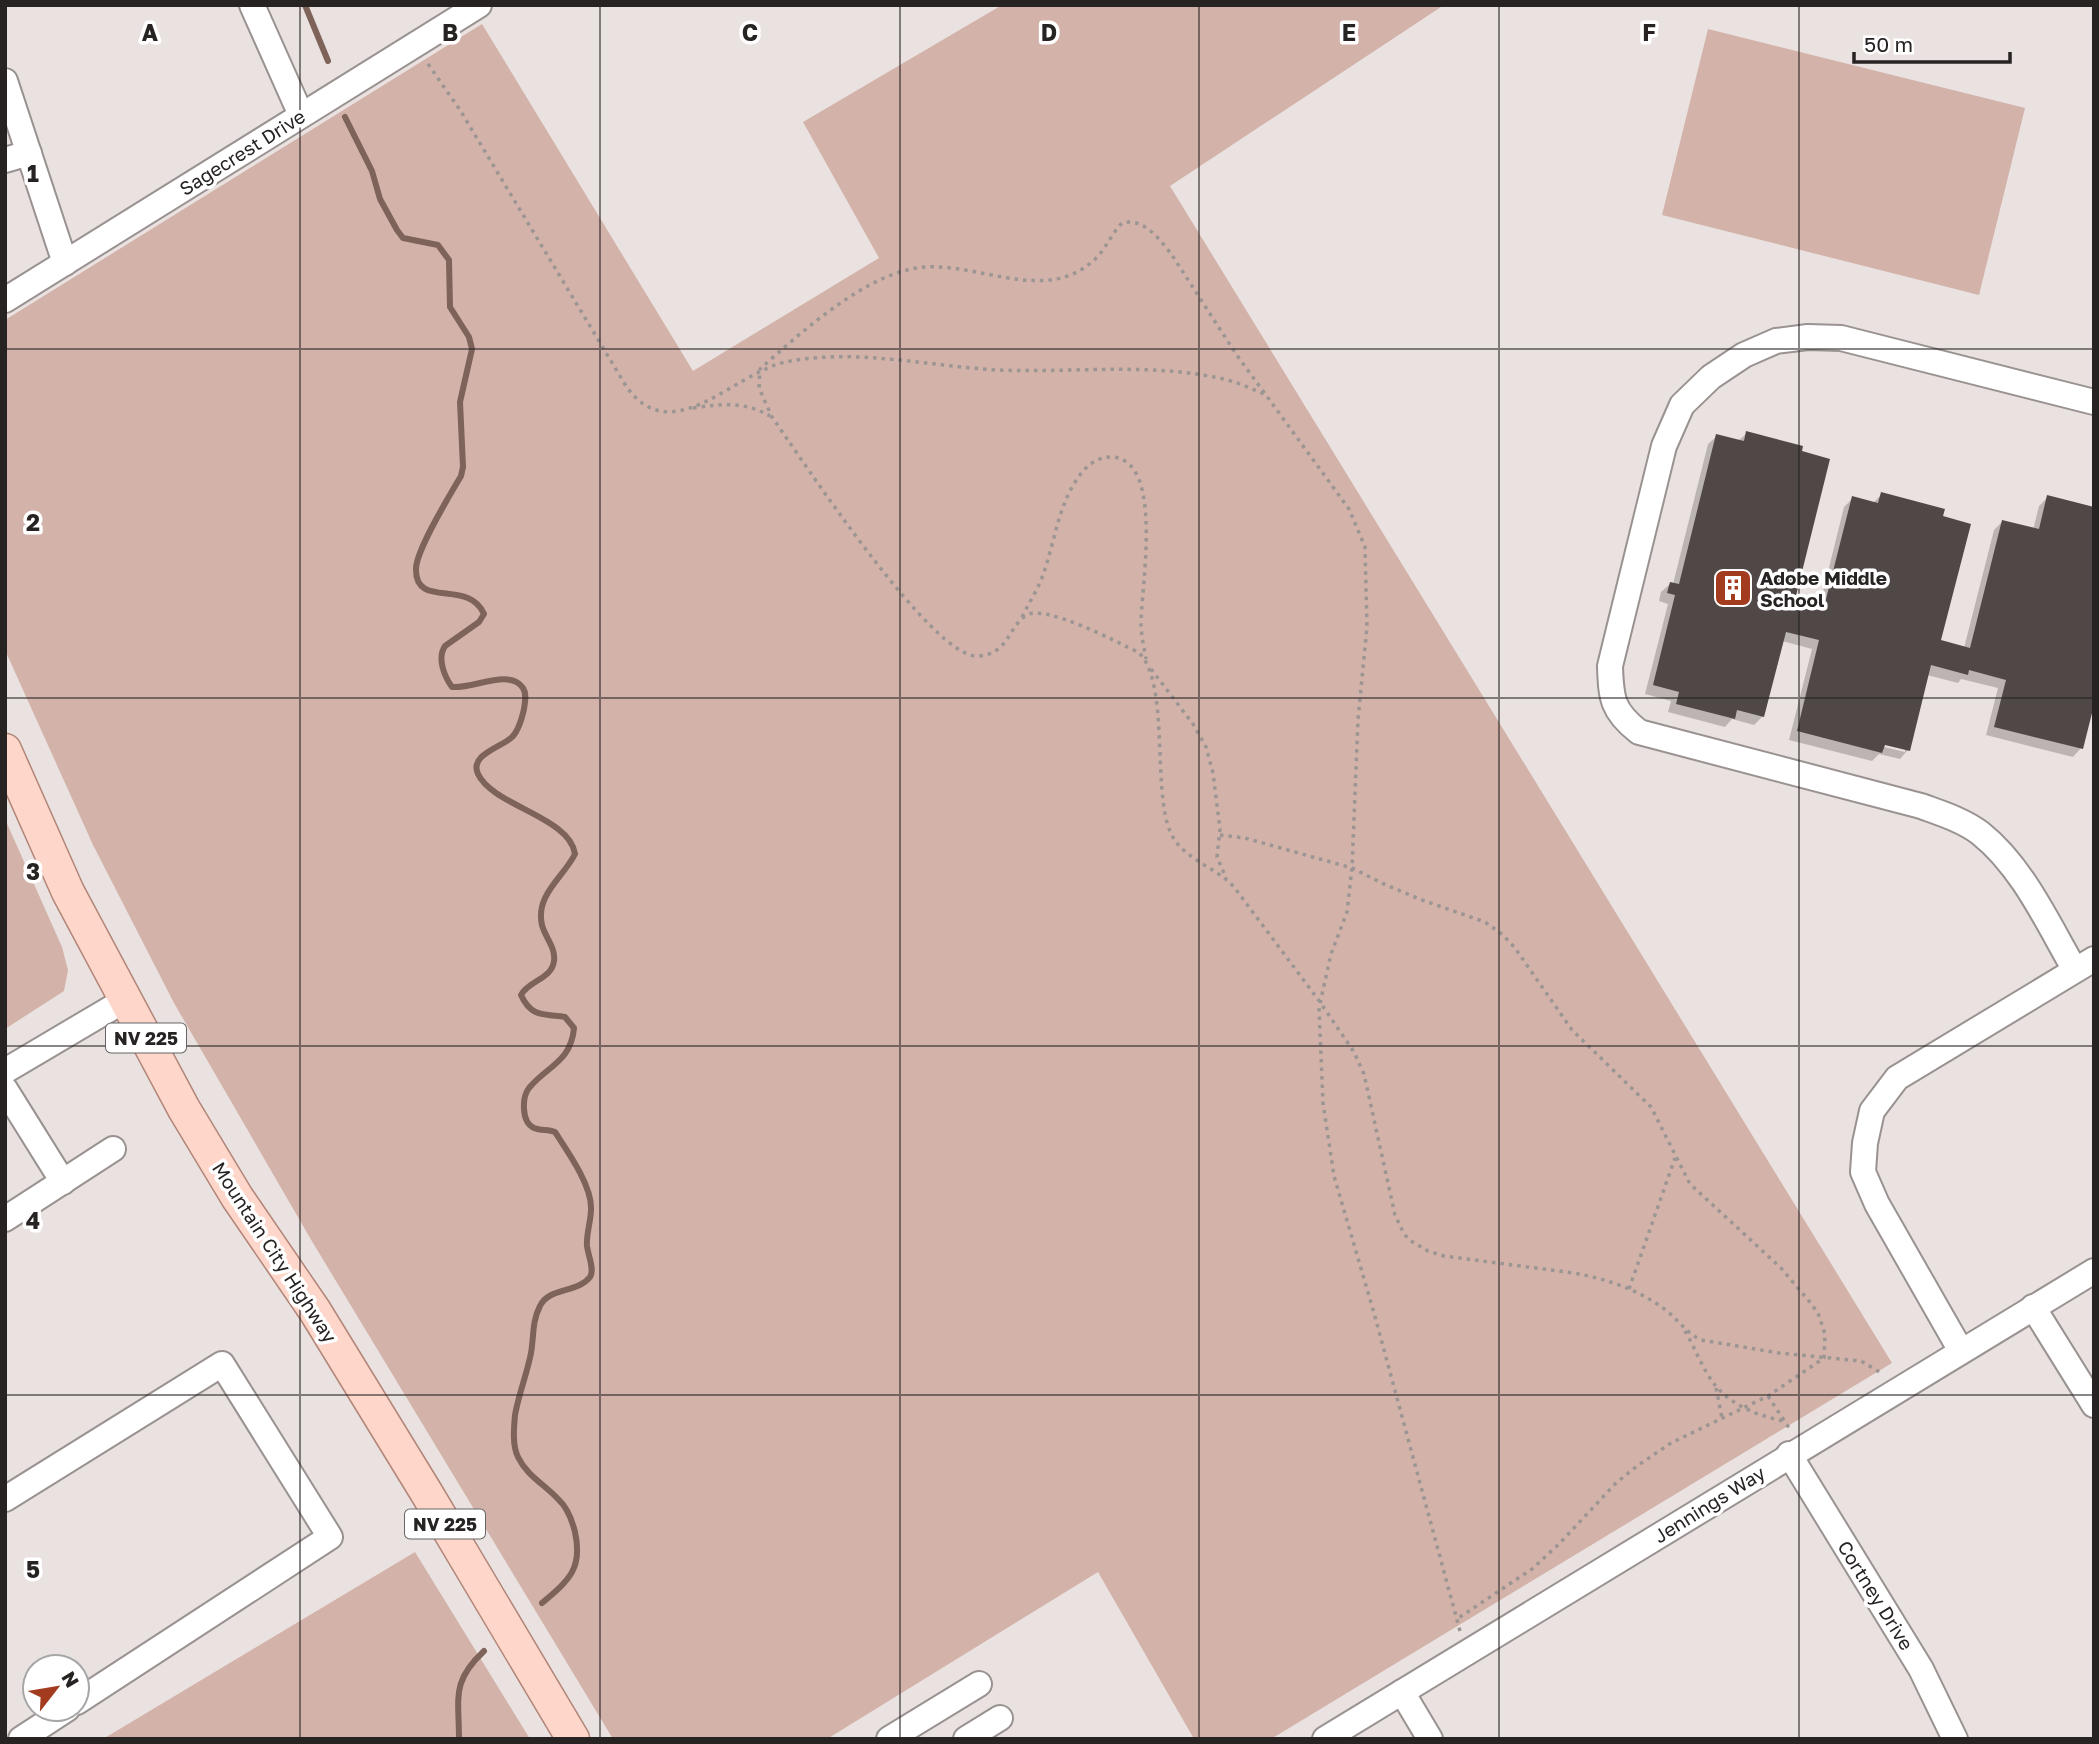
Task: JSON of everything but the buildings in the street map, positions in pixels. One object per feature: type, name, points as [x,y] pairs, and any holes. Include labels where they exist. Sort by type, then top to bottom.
[{"type":"main road","name":"Mountain City Highway","points":[[5,750],[68,892],[191,1120],[237,1197],[322,1322],[573,1739]]},
{"type":"street","points":[[252,5],[301,115]]},
{"type":"street","name":"Sagecrest Drive","points":[[5,300],[479,5]]},
{"type":"street","points":[[5,81],[65,263]]},
{"type":"street","points":[[5,160],[29,153]]},
{"type":"street","points":[[1961,1351],[1877,1205],[1863,1172],[1865,1143],[1872,1111],[1897,1078],[2084,965],[2025,886],[1979,832],[1948,816],[1920,806],[1639,732],[1622,718],[1611,693],[1610,666],[1669,436],[1682,405],[1712,377],[1744,355],[1776,341],[1808,337],[1841,338],[2094,402]]},
{"type":"street","points":[[5,1071],[125,1000]]},
{"type":"street","points":[[5,1089],[63,1181]]},
{"type":"street","points":[[9,1208],[63,1181],[113,1149]]},
{"type":"street","name":"Jennings Way","points":[[1325,1739],[2094,1271]]},
{"type":"street","points":[[2033,1307],[2094,1405]]},
{"type":"street","points":[[5,1499],[222,1364],[330,1537],[91,1693]]},
{"type":"street","name":"Cortney Drive","points":[[1795,1451],[1921,1669],[1955,1739]]},
{"type":"street","points":[[889,1739],[979,1685]]},
{"type":"street","points":[[1402,1692],[1430,1739]]},
{"type":"street","points":[[966,1739],[1000,1718]]},
{"type":"street","points":[[21,1739],[45,1723]]},
{"type":"path","points":[[414,45],[460,110],[633,395],[656,411],[672,413],[736,404],[758,409],[772,417]]},
{"type":"path","points":[[688,409],[760,369],[795,338],[841,304],[882,279],[912,268],[951,268],[1022,280],[1051,280],[1072,275],[1092,262],[1122,223],[1135,222],[1153,233],[1172,255],[1230,345],[1349,509],[1365,547],[1367,627],[1358,719],[1352,868],[1347,912],[1331,954],[1320,1002],[1323,1103],[1334,1176],[1466,1653]]},
{"type":"path","points":[[760,369],[785,362],[844,357],[997,370],[1141,370],[1217,377],[1267,395]]},
{"type":"path","points":[[760,369],[759,388],[772,417],[891,581],[954,648],[971,656],[989,654],[1003,645],[1017,625],[1041,581],[1063,502],[1085,468],[1098,459],[1107,457],[1124,460],[1136,471],[1144,500],[1146,550],[1141,626],[1154,688],[1164,811],[1170,832],[1181,849],[1226,879]]},
{"type":"path","points":[[1017,625],[1027,614],[1042,612],[1139,652],[1197,730],[1206,747],[1213,773],[1220,835],[1217,857],[1226,879],[1350,1045],[1364,1074],[1395,1215],[1404,1234],[1411,1241],[1428,1251],[1444,1255],[1595,1277],[1629,1289],[1661,1307],[1693,1336],[1710,1342],[1861,1362],[1901,1387]]},
{"type":"path","points":[[1220,835],[1245,838],[1352,868],[1410,895],[1485,922],[1503,935],[1572,1030],[1651,1107],[1690,1184],[1781,1268],[1809,1301],[1822,1323],[1826,1343],[1824,1358],[1768,1396],[1671,1443],[1637,1466],[1616,1483],[1532,1569],[1457,1619]]},
{"type":"path","points":[[1629,1289],[1676,1156]]},
{"type":"path","points":[[1684,1328],[1716,1386],[1722,1418]]},
{"type":"path","points":[[1716,1386],[1743,1408],[1784,1421]]},
{"type":"path","points":[[1768,1396],[1784,1421],[1795,1451]]},
{"type":"shaded area","points":[[1002,5],[1444,5],[1170,186],[1892,1363],[1271,1739],[1194,1739],[1098,1572],[827,1739],[613,1739],[313,1243],[174,1003],[93,845],[5,650],[5,320],[482,24],[693,371],[879,258],[803,122]]},
{"type":"shaded area","points":[[1708,29],[2025,108],[1979,295],[1662,215]]},
{"type":"shaded area","points":[[5,819],[62,947],[68,970],[64,991],[5,1029]]},
{"type":"shaded area","points":[[415,1552],[530,1739],[103,1739]]},
{"type":"waterway","points":[[305,5],[328,61]]},
{"type":"waterway","points":[[345,117],[372,171],[380,199],[397,230],[403,238],[438,245],[449,260],[450,307],[469,337],[472,349],[460,402],[463,467],[461,476],[427,536],[416,569],[418,581],[424,588],[467,598],[477,603],[484,614],[479,622],[445,646],[442,656],[444,672],[452,687],[500,679],[517,682],[523,688],[525,704],[518,729],[511,738],[482,757],[476,767],[478,774],[486,785],[499,795],[560,830],[570,841],[575,854],[551,887],[541,914],[542,925],[553,952],[552,967],[521,995],[534,1011],[565,1017],[574,1028],[572,1039],[563,1056],[529,1088],[524,1109],[527,1120],[534,1128],[555,1132],[588,1190],[591,1209],[587,1241],[592,1266],[590,1277],[578,1286],[550,1296],[540,1306],[515,1415],[514,1442],[518,1457],[531,1475],[564,1506],[569,1514],[577,1545],[572,1573],[542,1603]]},
{"type":"waterway","points":[[459,1739],[459,1691],[466,1672],[484,1651]]},
{"type":"place","name":"Adobe Middle School","points":[[1733,588]]}]
